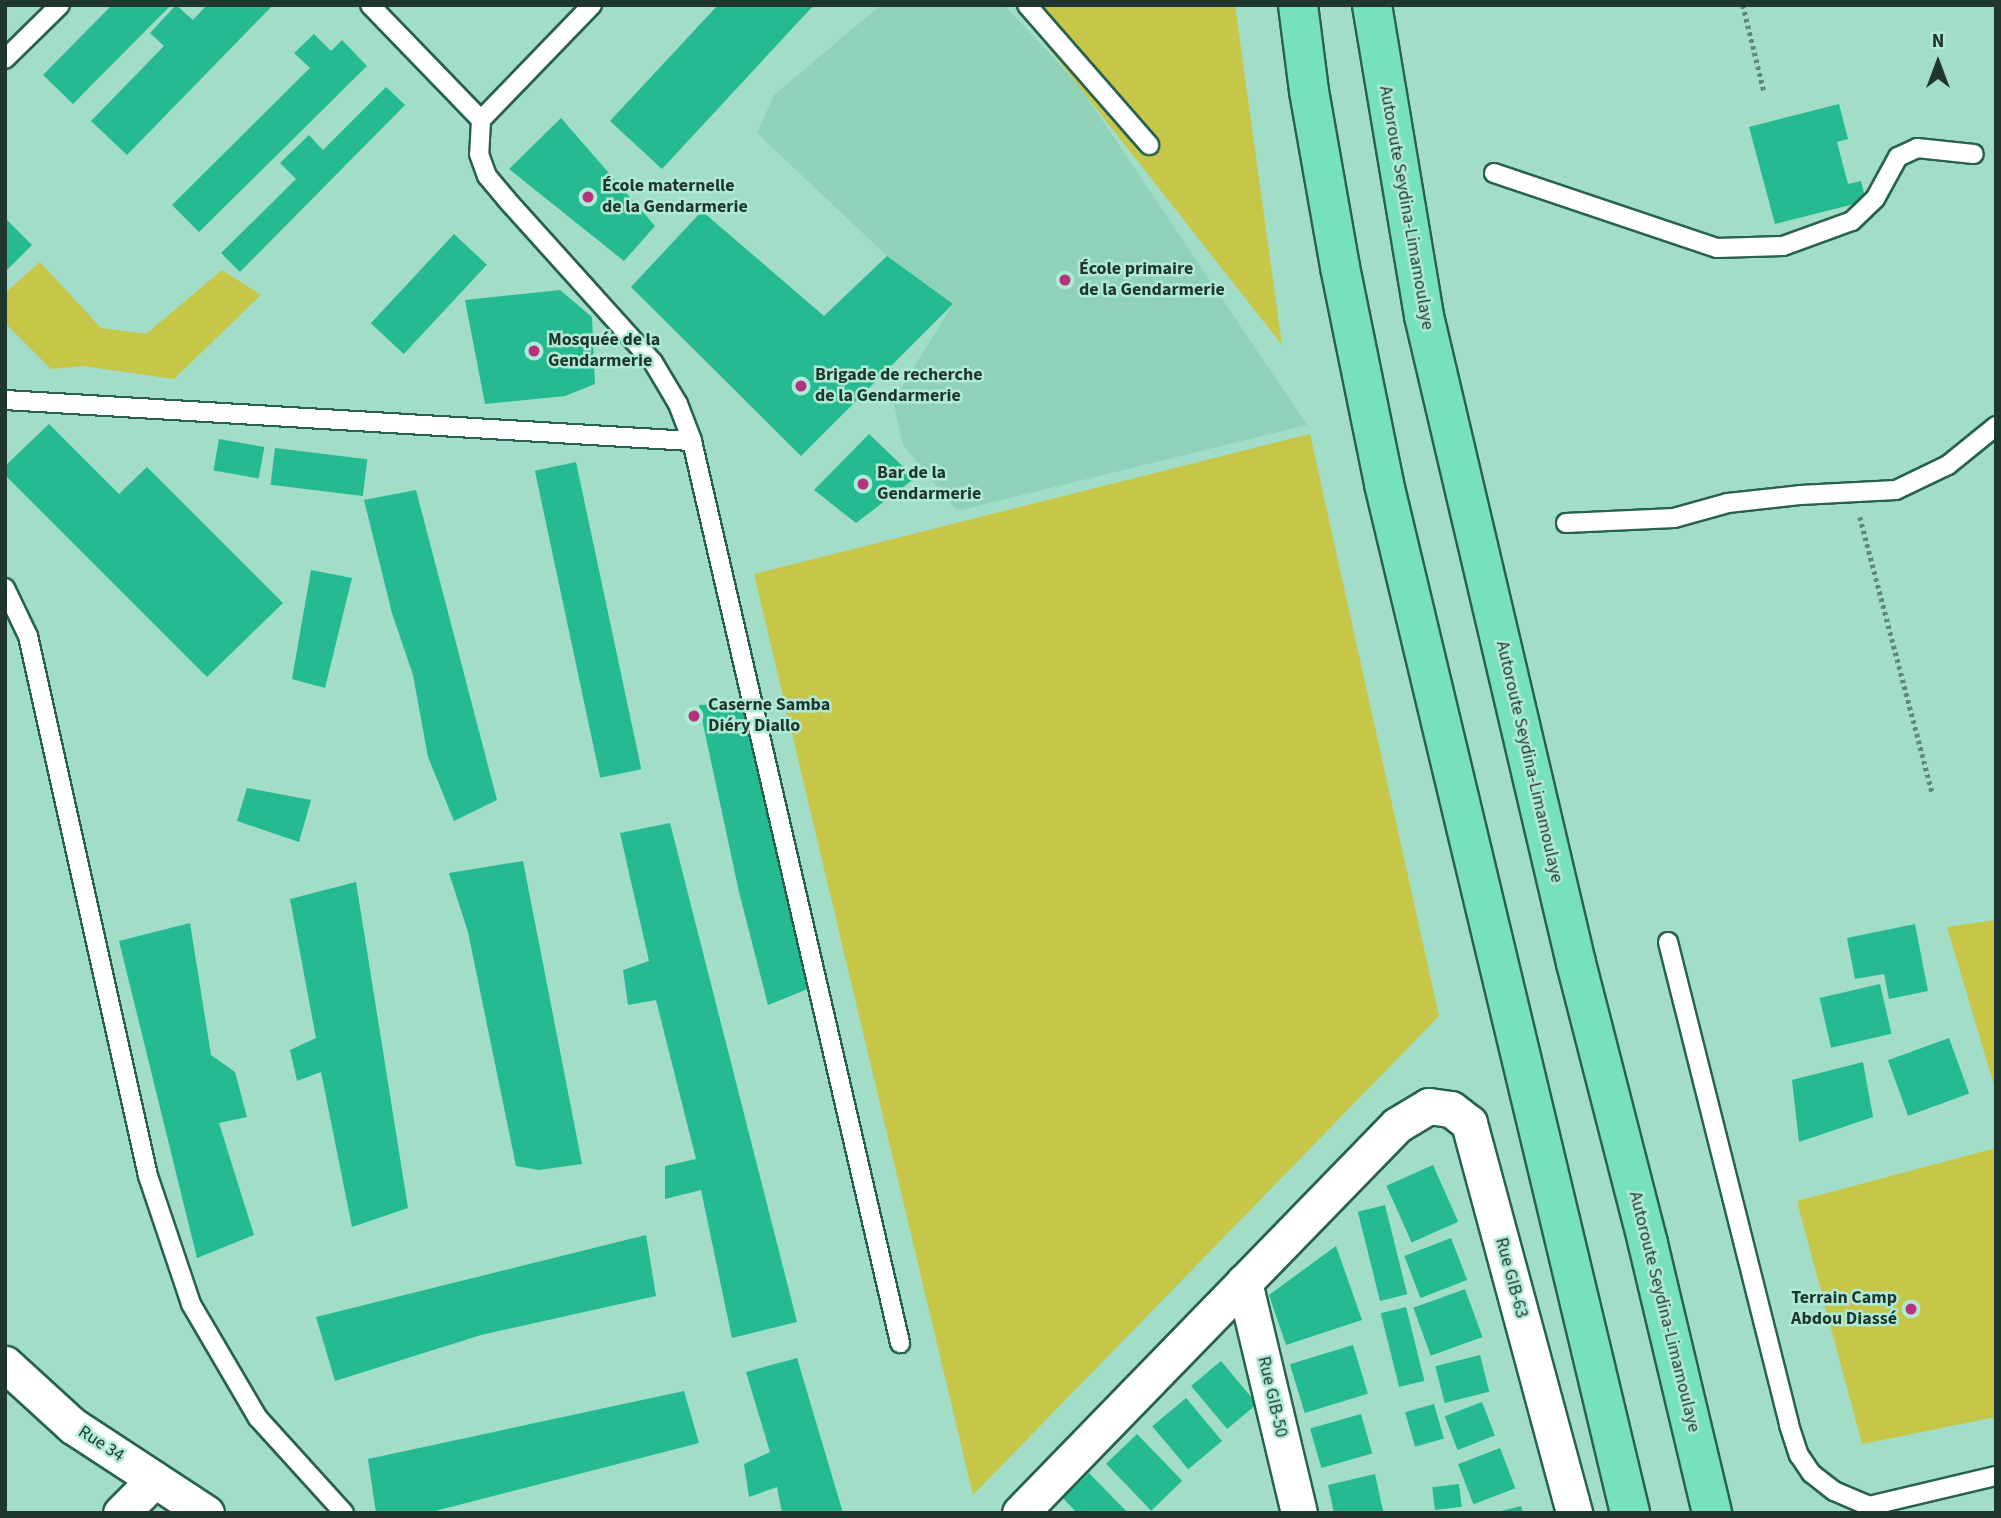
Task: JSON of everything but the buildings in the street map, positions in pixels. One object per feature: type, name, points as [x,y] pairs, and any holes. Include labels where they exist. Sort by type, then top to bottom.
[{"type":"highway","points":[[1298,5],[1309,91],[1335,240],[1384,484],[1630,1513]]},
{"type":"highway","name":"Autoroute Seydina-Limamoulaye","points":[[1372,5],[1424,316],[1576,963],[1645,1231],[1712,1513]]},
{"type":"street","name":"Rue GIB-63","points":[[1020,1513],[1397,1125],[1429,1106],[1451,1109],[1469,1123],[1574,1513]]},
{"type":"street","name":"Rue GIB-50","points":[[1244,1282],[1299,1513]]},
{"type":"street","name":"Rue 34","points":[[5,1364],[73,1426],[206,1513]]},
{"type":"street","points":[[121,1513],[154,1480]]},
{"type":"lane","points":[[5,59],[60,5]]},
{"type":"lane","points":[[370,5],[481,120]]},
{"type":"lane","points":[[592,5],[481,120],[479,154],[487,176],[653,362],[678,404],[692,441],[900,1343]]},
{"type":"lane","points":[[1027,5],[1149,145]]},
{"type":"lane","points":[[1494,173],[1717,248],[1783,246],[1852,221],[1875,199],[1899,157],[1917,148],[1974,154]]},
{"type":"lane","points":[[7,402],[692,441]]},
{"type":"lane","points":[[1566,523],[1674,518],[1728,503],[1896,491],[1948,466],[1996,426]]},
{"type":"lane","points":[[5,587],[28,636],[148,1176],[191,1304],[258,1418],[344,1513]]},
{"type":"lane","points":[[1668,942],[1799,1455],[1811,1473],[1835,1492],[1869,1506],[1891,1507],[1996,1476]]},
{"type":"path","points":[[1743,5],[1764,91]]},
{"type":"path","points":[[1853,492],[1932,792]]},
{"type":"shaded area","name":"École primaire de la Gendarmerie","points":[[881,5],[1004,5],[1078,84],[1307,425],[957,511],[903,445],[893,401],[953,304],[887,256],[757,133],[774,95]]},
{"type":"shaded area","points":[[1015,5],[1235,5],[1282,345]]},
{"type":"shaded area","points":[[40,262],[101,328],[146,334],[222,270],[261,295],[174,379],[83,366],[51,369],[5,323],[5,293]]},
{"type":"shaded area","points":[[1310,434],[1439,1016],[973,1495],[754,574]]},
{"type":"shaded area","points":[[1996,920],[1996,1092],[1947,927]]},
{"type":"shaded area","name":"Terrain Camp Abdou Diassé","points":[[1996,1148],[1996,1417],[1862,1444],[1797,1201]]},
{"type":"place","name":"École maternelle de la Gendarmerie","points":[[588,197]]},
{"type":"place","name":"École primaire de la Gendarmerie","points":[[1065,280]]},
{"type":"place","name":"Mosquée de la Gendarmerie","points":[[534,351]]},
{"type":"place","name":"Brigade de recherche de la Gendarmerie","points":[[801,386]]},
{"type":"place","name":"Bar de la Gendarmerie","points":[[863,484]]},
{"type":"place","name":"Caserne Samba Diéry Diallo","points":[[694,716]]},
{"type":"place","name":"Terrain Camp Abdou Diassé","points":[[1911,1309]]}]
